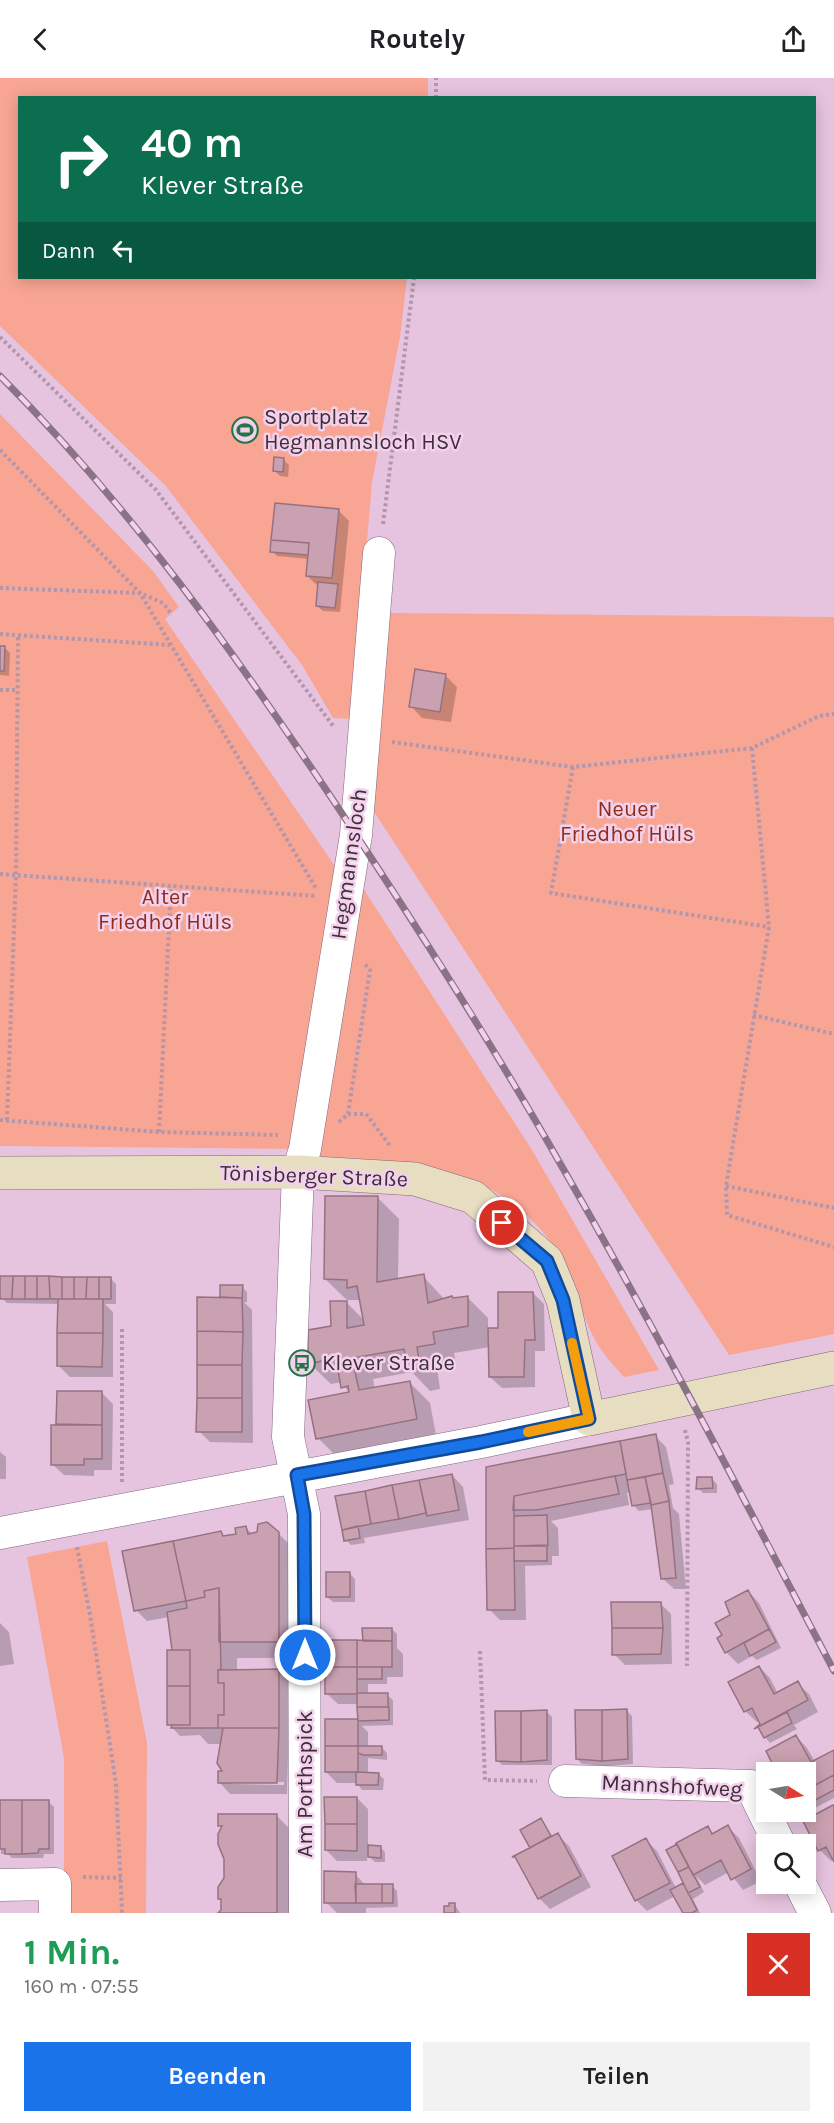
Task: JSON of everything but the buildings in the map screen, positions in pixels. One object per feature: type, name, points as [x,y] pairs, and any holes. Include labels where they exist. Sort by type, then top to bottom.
[{"type":"street","name":"Hegmannsloch","points":[[298,1172],[305,1149],[356,835],[379,553]]},
{"type":"street","name":"Tönisberger Straße","points":[[0,1173],[298,1172],[415,1179],[473,1197],[547,1261],[563,1300],[589,1419]]},
{"type":"street","points":[[297,1475],[288,1437],[298,1172]]},
{"type":"street","points":[[0,1533],[481,1442],[834,1368]]},
{"type":"street","name":"Am Porthspick","points":[[297,1475],[304,1514],[305,1913]]},
{"type":"street","name":"Mannshofweg","points":[[565,1781],[751,1786],[775,1834]]},
{"type":"street","points":[[0,1885],[55,1898]]},
{"type":"street","points":[[805,1894],[815,1913]]},
{"type":"path","points":[[436,78],[436,96]]},
{"type":"path","points":[[379,553],[414,279]]},
{"type":"path","points":[[0,337],[156,490],[338,732],[365,738],[573,767],[752,748],[819,716],[834,714]]},
{"type":"path","points":[[0,450],[140,593],[321,896],[0,874]]},
{"type":"path","points":[[0,588],[140,593],[162,603],[172,615]]},
{"type":"path","points":[[0,634],[170,645]]},
{"type":"path","points":[[7,1120],[16,874],[18,636]]},
{"type":"path","points":[[0,690],[17,690]]},
{"type":"path","points":[[752,748],[769,927],[726,1186],[728,1215],[834,1247]]},
{"type":"path","points":[[573,767],[552,893],[769,927]]},
{"type":"path","points":[[159,1132],[171,886]]},
{"type":"path","points":[[753,1015],[834,1034]]},
{"type":"path","points":[[348,1114],[366,1114],[415,1179]]},
{"type":"path","points":[[0,1119],[159,1132],[285,1135]]},
{"type":"path","points":[[726,1186],[834,1208]]},
{"type":"path","points":[[121,1510],[122,1326]]},
{"type":"path","points":[[676,1402],[688,1442],[687,1666]]},
{"type":"path","points":[[71,1520],[90,1615],[116,1784],[122,1913]]},
{"type":"path","points":[[480,1651],[485,1780],[565,1781]]},
{"type":"path","points":[[55,1898],[65,1877],[121,1878]]},
{"type":"green space","name":"Sportplatz Hegmannsloch HSV","points":[[0,78],[428,78],[428,96],[18,96],[18,279],[407,279],[400,337],[372,482],[352,719],[333,718],[302,665],[165,485],[0,326]]},
{"type":"green space","name":"Alter Friedhof Hüls","points":[[0,414],[153,571],[179,607],[165,619],[337,869],[296,1149],[0,1146]]},
{"type":"green space","name":"Neuer Friedhof Hüls","points":[[387,613],[834,617],[834,1334],[729,1355],[367,801]]},
{"type":"green space","points":[[359,882],[532,1150],[659,1370],[624,1377],[601,1349],[592,1333],[567,1269],[553,1245],[530,1218],[504,1198],[477,1182],[417,1165],[319,1157]]},
{"type":"green space","points":[[107,1541],[147,1743],[146,1913],[64,1913],[64,1758],[27,1557]]},
{"type":"railway","points":[[0,376],[93,476],[178,581],[297,747],[421,934],[531,1113],[629,1285],[834,1671]]},
{"type":"slow traffic","points":[[528,1432],[589,1419],[572,1343]]},
{"type":"place","name":"Sportplatz Hegmannsloch HSV","points":[[245,430]]},
{"type":"place","name":"Klever Straße","points":[[302,1363]]},
{"type":"route","points":[[305,1655],[304,1514],[297,1475],[481,1442],[589,1419],[563,1300],[547,1261],[502,1223]]}]
